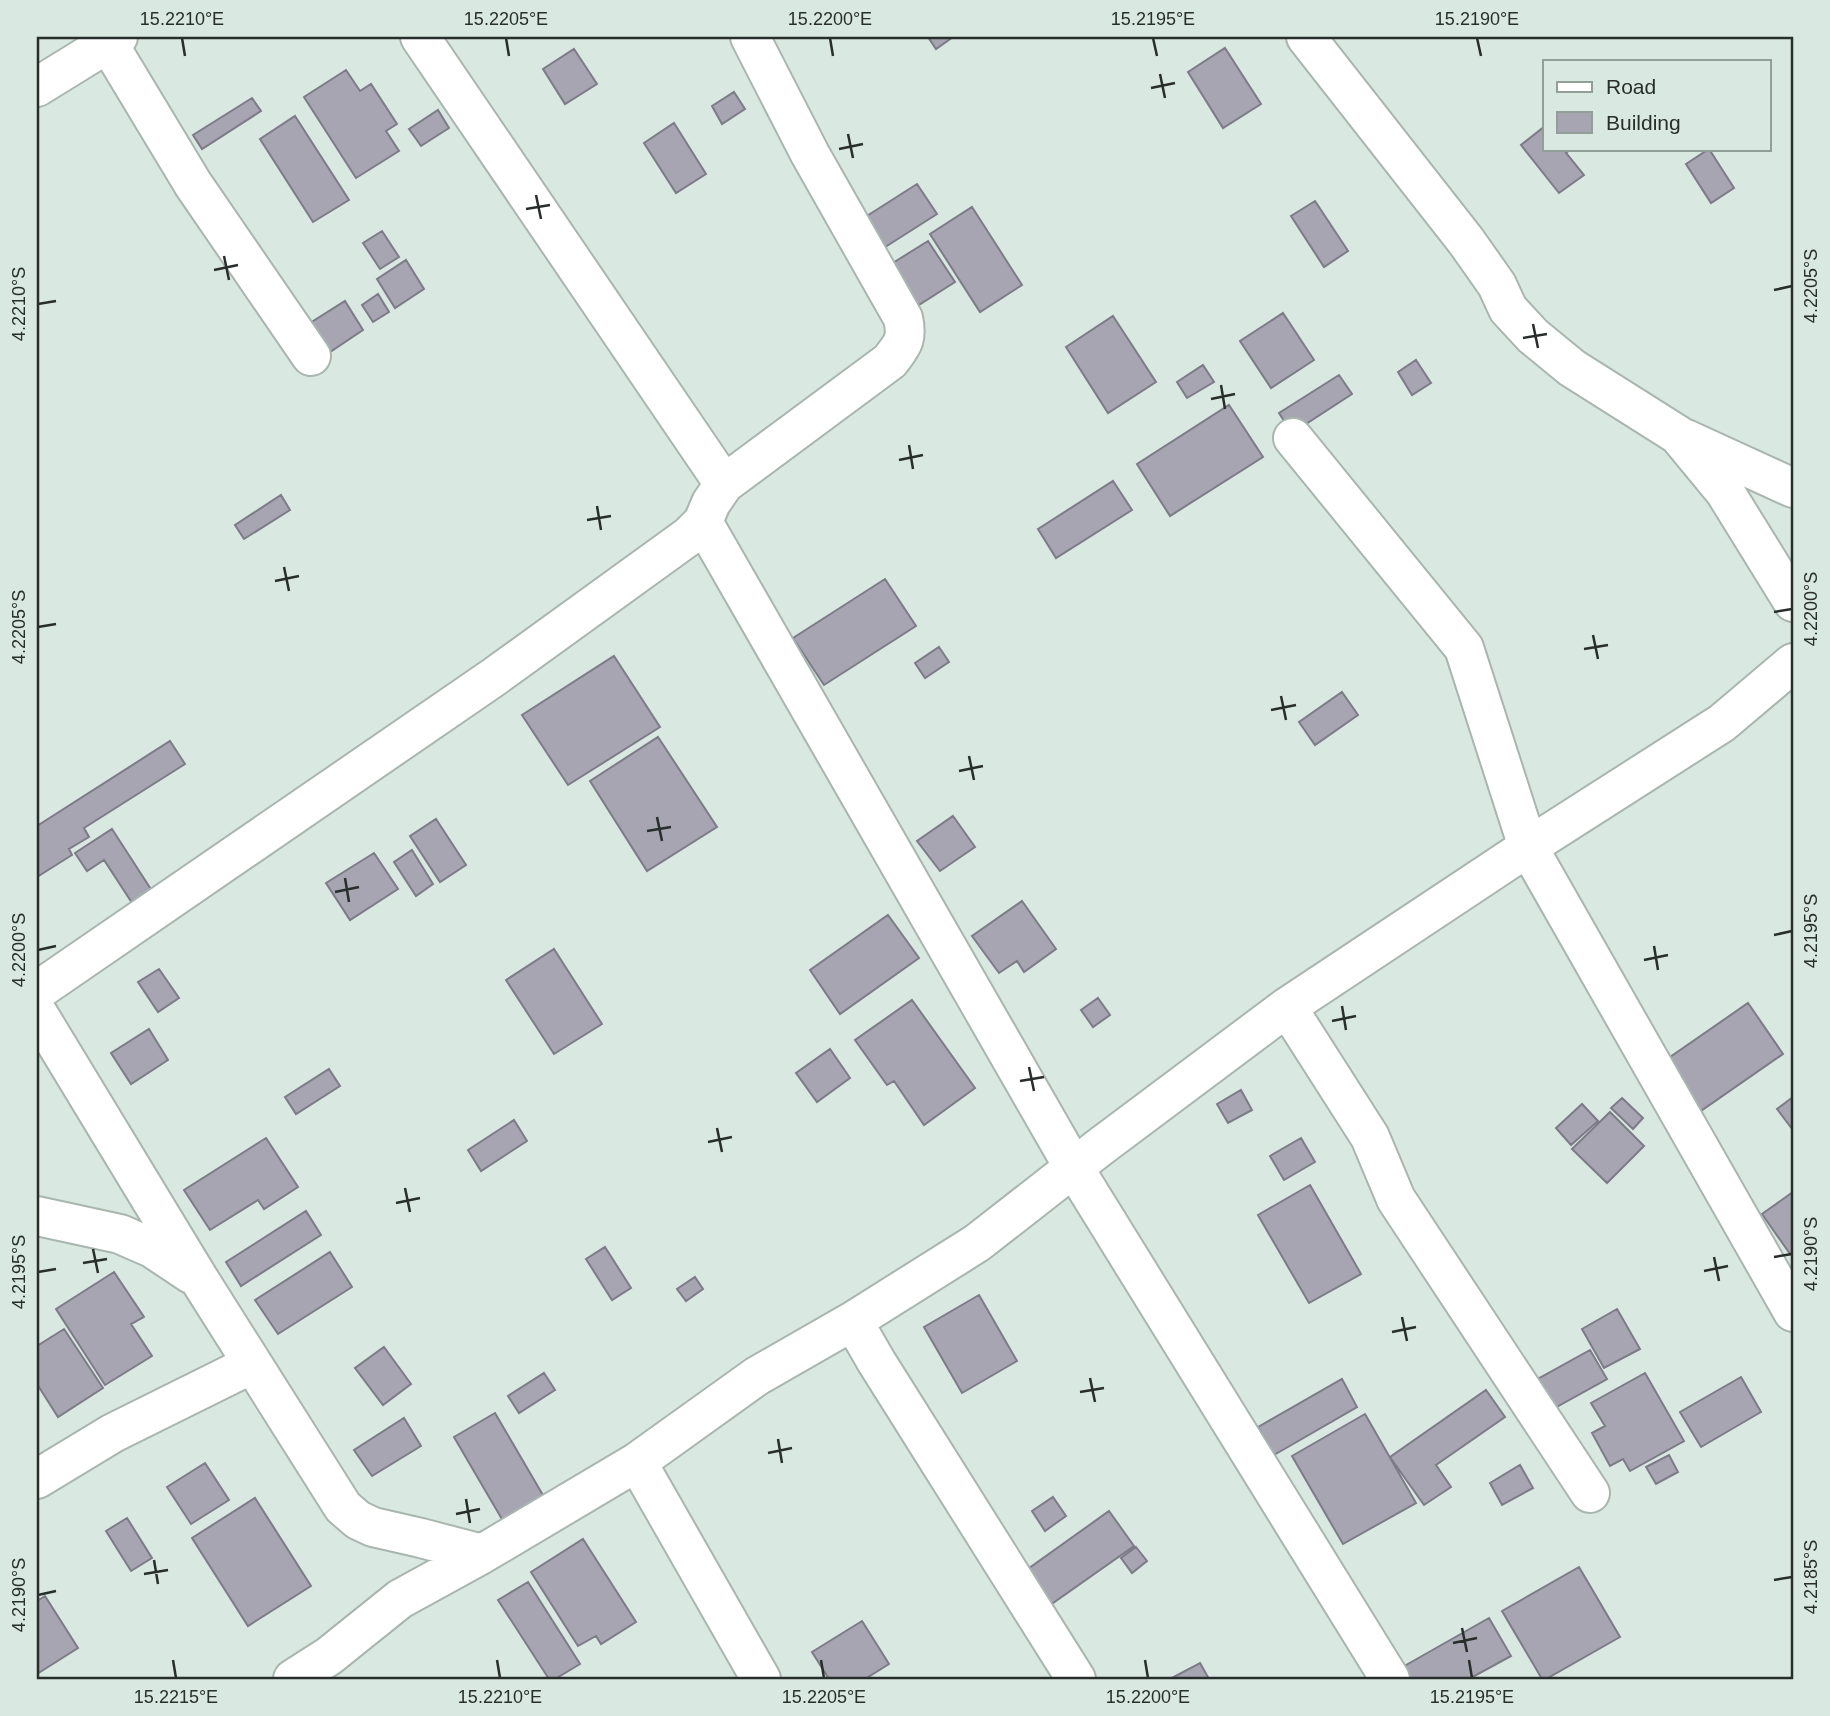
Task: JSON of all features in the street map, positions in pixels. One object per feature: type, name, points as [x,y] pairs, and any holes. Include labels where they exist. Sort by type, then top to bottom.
[{"type":"street","points":[[420,37],[724,484]]},
{"type":"street","points":[[37,991],[494,677],[689,536],[703,522],[710,503],[724,484],[890,361],[905,340],[903,318],[810,154],[750,37]]},
{"type":"street","points":[[1306,37],[1466,241],[1497,285],[1508,309],[1533,337],[1572,368],[1678,435],[1793,488]]},
{"type":"street","points":[[37,87],[113,40],[193,184],[312,356]]},
{"type":"street","points":[[1678,435],[1726,492],[1793,602]]},
{"type":"street","points":[[1293,438],[1464,648],[1528,847],[1793,1312]]},
{"type":"street","points":[[703,522],[1074,1168],[1390,1679]]},
{"type":"street","points":[[293,1679],[329,1656],[400,1600],[482,1555],[636,1462],[757,1377],[853,1321],[977,1243],[1287,1007],[1528,847],[1722,723],[1793,663]]},
{"type":"street","points":[[1287,1007],[1370,1137],[1396,1199],[1590,1493]]},
{"type":"street","points":[[37,1012],[199,1279],[343,1507],[358,1520],[373,1527],[482,1555]]},
{"type":"street","points":[[37,1216],[120,1234],[152,1248],[199,1279]]},
{"type":"street","points":[[853,1321],[1076,1679]]},
{"type":"street","points":[[37,1479],[113,1433],[252,1364]]},
{"type":"street","points":[[636,1462],[761,1679]]},
{"type":"building","points":[[928,37],[953,37],[936,49]]},
{"type":"building","points":[[1225,48],[1261,104],[1223,128],[1188,72]]},
{"type":"building","points":[[574,49],[597,84],[565,104],[543,69]]},
{"type":"building","points":[[346,70],[360,91],[371,84],[397,124],[386,131],[399,151],[356,178],[304,97]]},
{"type":"building","points":[[734,92],[745,109],[722,124],[712,106]]},
{"type":"building","points":[[252,98],[261,111],[202,149],[193,135]]},
{"type":"building","points":[[438,110],[449,128],[421,146],[409,129]]},
{"type":"building","points":[[295,116],[349,200],[313,222],[260,139]]},
{"type":"building","points":[[674,123],[706,174],[676,193],[644,143]]},
{"type":"building","points":[[1543,128],[1543,150],[1570,150],[1566,153],[1584,175],[1559,193],[1521,145]]},
{"type":"building","points":[[1710,150],[1734,188],[1711,203],[1686,164]]},
{"type":"building","points":[[917,184],[937,214],[879,251],[859,221]]},
{"type":"building","points":[[1315,201],[1348,251],[1324,267],[1291,216]]},
{"type":"building","points":[[972,207],[1022,285],[980,312],[930,234]]},
{"type":"building","points":[[382,231],[399,257],[380,269],[363,243]]},
{"type":"building","points":[[928,241],[955,282],[914,308],[888,266]]},
{"type":"building","points":[[406,260],[424,289],[395,308],[377,279]]},
{"type":"building","points":[[378,294],[389,312],[373,322],[362,305]]},
{"type":"building","points":[[345,301],[363,330],[330,352],[310,323]]},
{"type":"building","points":[[1283,313],[1314,360],[1271,388],[1240,341]]},
{"type":"building","points":[[1113,316],[1156,382],[1108,413],[1066,347]]},
{"type":"building","points":[[1416,360],[1431,383],[1412,395],[1398,372]]},
{"type":"building","points":[[1203,365],[1214,382],[1187,398],[1177,382]]},
{"type":"building","points":[[1339,375],[1352,394],[1292,433],[1279,413]]},
{"type":"building","points":[[1229,405],[1263,457],[1170,516],[1137,464]]},
{"type":"building","points":[[1113,481],[1132,510],[1056,558],[1038,529]]},
{"type":"building","points":[[281,495],[290,510],[244,539],[235,525]]},
{"type":"building","points":[[885,579],[916,626],[824,685],[793,638]]},
{"type":"building","points":[[939,647],[949,662],[925,678],[915,663]]},
{"type":"building","points":[[614,656],[660,727],[568,785],[522,715]]},
{"type":"building","points":[[1342,692],[1358,715],[1315,745],[1299,722]]},
{"type":"building","points":[[658,737],[717,827],[647,871],[590,781]]},
{"type":"building","points":[[170,741],[185,764],[84,828],[89,837],[69,849],[72,855],[37,877],[37,826]]},
{"type":"building","points":[[953,816],[975,847],[940,871],[917,841]]},
{"type":"building","points":[[436,819],[466,865],[440,882],[410,836]]},
{"type":"building","points":[[112,829],[154,894],[134,906],[104,860],[87,871],[75,853]]},
{"type":"building","points":[[412,850],[433,884],[416,896],[394,862]]},
{"type":"building","points":[[374,853],[398,889],[350,920],[326,883]]},
{"type":"building","points":[[1022,901],[1056,949],[1024,972],[1017,961],[999,973],[972,936]]},
{"type":"building","points":[[888,915],[919,958],[840,1014],[810,970]]},
{"type":"building","points":[[554,949],[602,1024],[554,1054],[506,980]]},
{"type":"building","points":[[159,969],[179,998],[158,1012],[138,982]]},
{"type":"building","points":[[1098,998],[1110,1015],[1093,1027],[1081,1010]]},
{"type":"building","points":[[912,1000],[975,1088],[924,1125],[894,1081],[887,1085],[855,1040]]},
{"type":"building","points":[[1748,1003],[1783,1054],[1695,1115],[1660,1064]]},
{"type":"building","points":[[149,1029],[168,1060],[131,1084],[111,1053]]},
{"type":"building","points":[[830,1049],[850,1078],[817,1102],[796,1073]]},
{"type":"building","points":[[329,1069],[340,1086],[296,1114],[285,1097]]},
{"type":"building","points":[[1241,1090],[1252,1110],[1228,1123],[1217,1104]]},
{"type":"building","points":[[1793,1097],[1793,1130],[1777,1109]]},
{"type":"building","points":[[1622,1098],[1643,1118],[1633,1129],[1611,1108]]},
{"type":"building","points":[[1582,1104],[1598,1121],[1571,1145],[1556,1128]]},
{"type":"building","points":[[1610,1112],[1644,1146],[1607,1183],[1572,1149]]},
{"type":"building","points":[[514,1120],[527,1141],[481,1171],[468,1150]]},
{"type":"building","points":[[266,1138],[298,1187],[264,1209],[258,1200],[210,1230],[184,1190]]},
{"type":"building","points":[[1301,1138],[1315,1162],[1284,1180],[1270,1156]]},
{"type":"building","points":[[1310,1185],[1361,1274],[1309,1303],[1258,1215]]},
{"type":"building","points":[[1793,1192],[1793,1251],[1790,1254],[1762,1214]]},
{"type":"building","points":[[306,1211],[321,1235],[241,1286],[226,1262]]},
{"type":"building","points":[[605,1247],[631,1288],[612,1300],[586,1259]]},
{"type":"building","points":[[330,1252],[352,1287],[278,1334],[255,1300]]},
{"type":"building","points":[[114,1272],[144,1317],[131,1324],[152,1356],[105,1385],[56,1309]]},
{"type":"building","points":[[695,1277],[703,1289],[686,1301],[677,1289]]},
{"type":"building","points":[[979,1295],[1017,1361],[962,1393],[924,1327]]},
{"type":"building","points":[[1617,1309],[1640,1349],[1604,1368],[1582,1329]]},
{"type":"building","points":[[64,1329],[103,1388],[58,1417],[37,1384],[37,1346]]},
{"type":"building","points":[[384,1347],[411,1384],[383,1405],[355,1368]]},
{"type":"building","points":[[1590,1350],[1607,1379],[1544,1414],[1527,1385]]},
{"type":"building","points":[[544,1373],[555,1390],[519,1413],[508,1396]]},
{"type":"building","points":[[1645,1373],[1684,1441],[1630,1471],[1623,1459],[1610,1466],[1592,1433],[1605,1426],[1591,1403]]},
{"type":"building","points":[[1741,1377],[1761,1412],[1701,1447],[1680,1412]]},
{"type":"building","points":[[1342,1379],[1357,1407],[1274,1455],[1258,1427]]},
{"type":"building","points":[[1486,1390],[1505,1417],[1436,1465],[1451,1487],[1424,1505],[1390,1457]]},
{"type":"building","points":[[495,1413],[544,1497],[503,1521],[454,1437]]},
{"type":"building","points":[[1365,1414],[1416,1503],[1343,1544],[1292,1456]]},
{"type":"building","points":[[404,1418],[421,1446],[372,1476],[354,1450]]},
{"type":"building","points":[[1669,1455],[1678,1472],[1656,1484],[1646,1467]]},
{"type":"building","points":[[205,1463],[229,1500],[191,1524],[167,1487]]},
{"type":"building","points":[[1520,1465],[1533,1488],[1502,1505],[1490,1483]]},
{"type":"building","points":[[1053,1497],[1066,1516],[1045,1531],[1032,1511]]},
{"type":"building","points":[[255,1498],[311,1586],[248,1626],[192,1538]]},
{"type":"building","points":[[1109,1511],[1134,1546],[1043,1610],[1018,1576]]},
{"type":"building","points":[[127,1518],[152,1558],[131,1571],[106,1531]]},
{"type":"building","points":[[583,1539],[636,1622],[601,1644],[596,1636],[578,1646],[531,1572]]},
{"type":"building","points":[[1136,1547],[1147,1561],[1132,1573],[1121,1558]]},
{"type":"building","points":[[1579,1567],[1620,1637],[1542,1679],[1502,1611]]},
{"type":"building","points":[[528,1582],[580,1664],[555,1679],[549,1679],[498,1600]]},
{"type":"building","points":[[45,1596],[78,1648],[37,1674],[37,1601]]},
{"type":"building","points":[[1489,1618],[1511,1656],[1469,1679],[1405,1679],[1399,1669]]},
{"type":"building","points":[[862,1621],[889,1664],[865,1679],[829,1679],[812,1652]]},
{"type":"building","points":[[1200,1663],[1209,1679],[1170,1679]]}]
